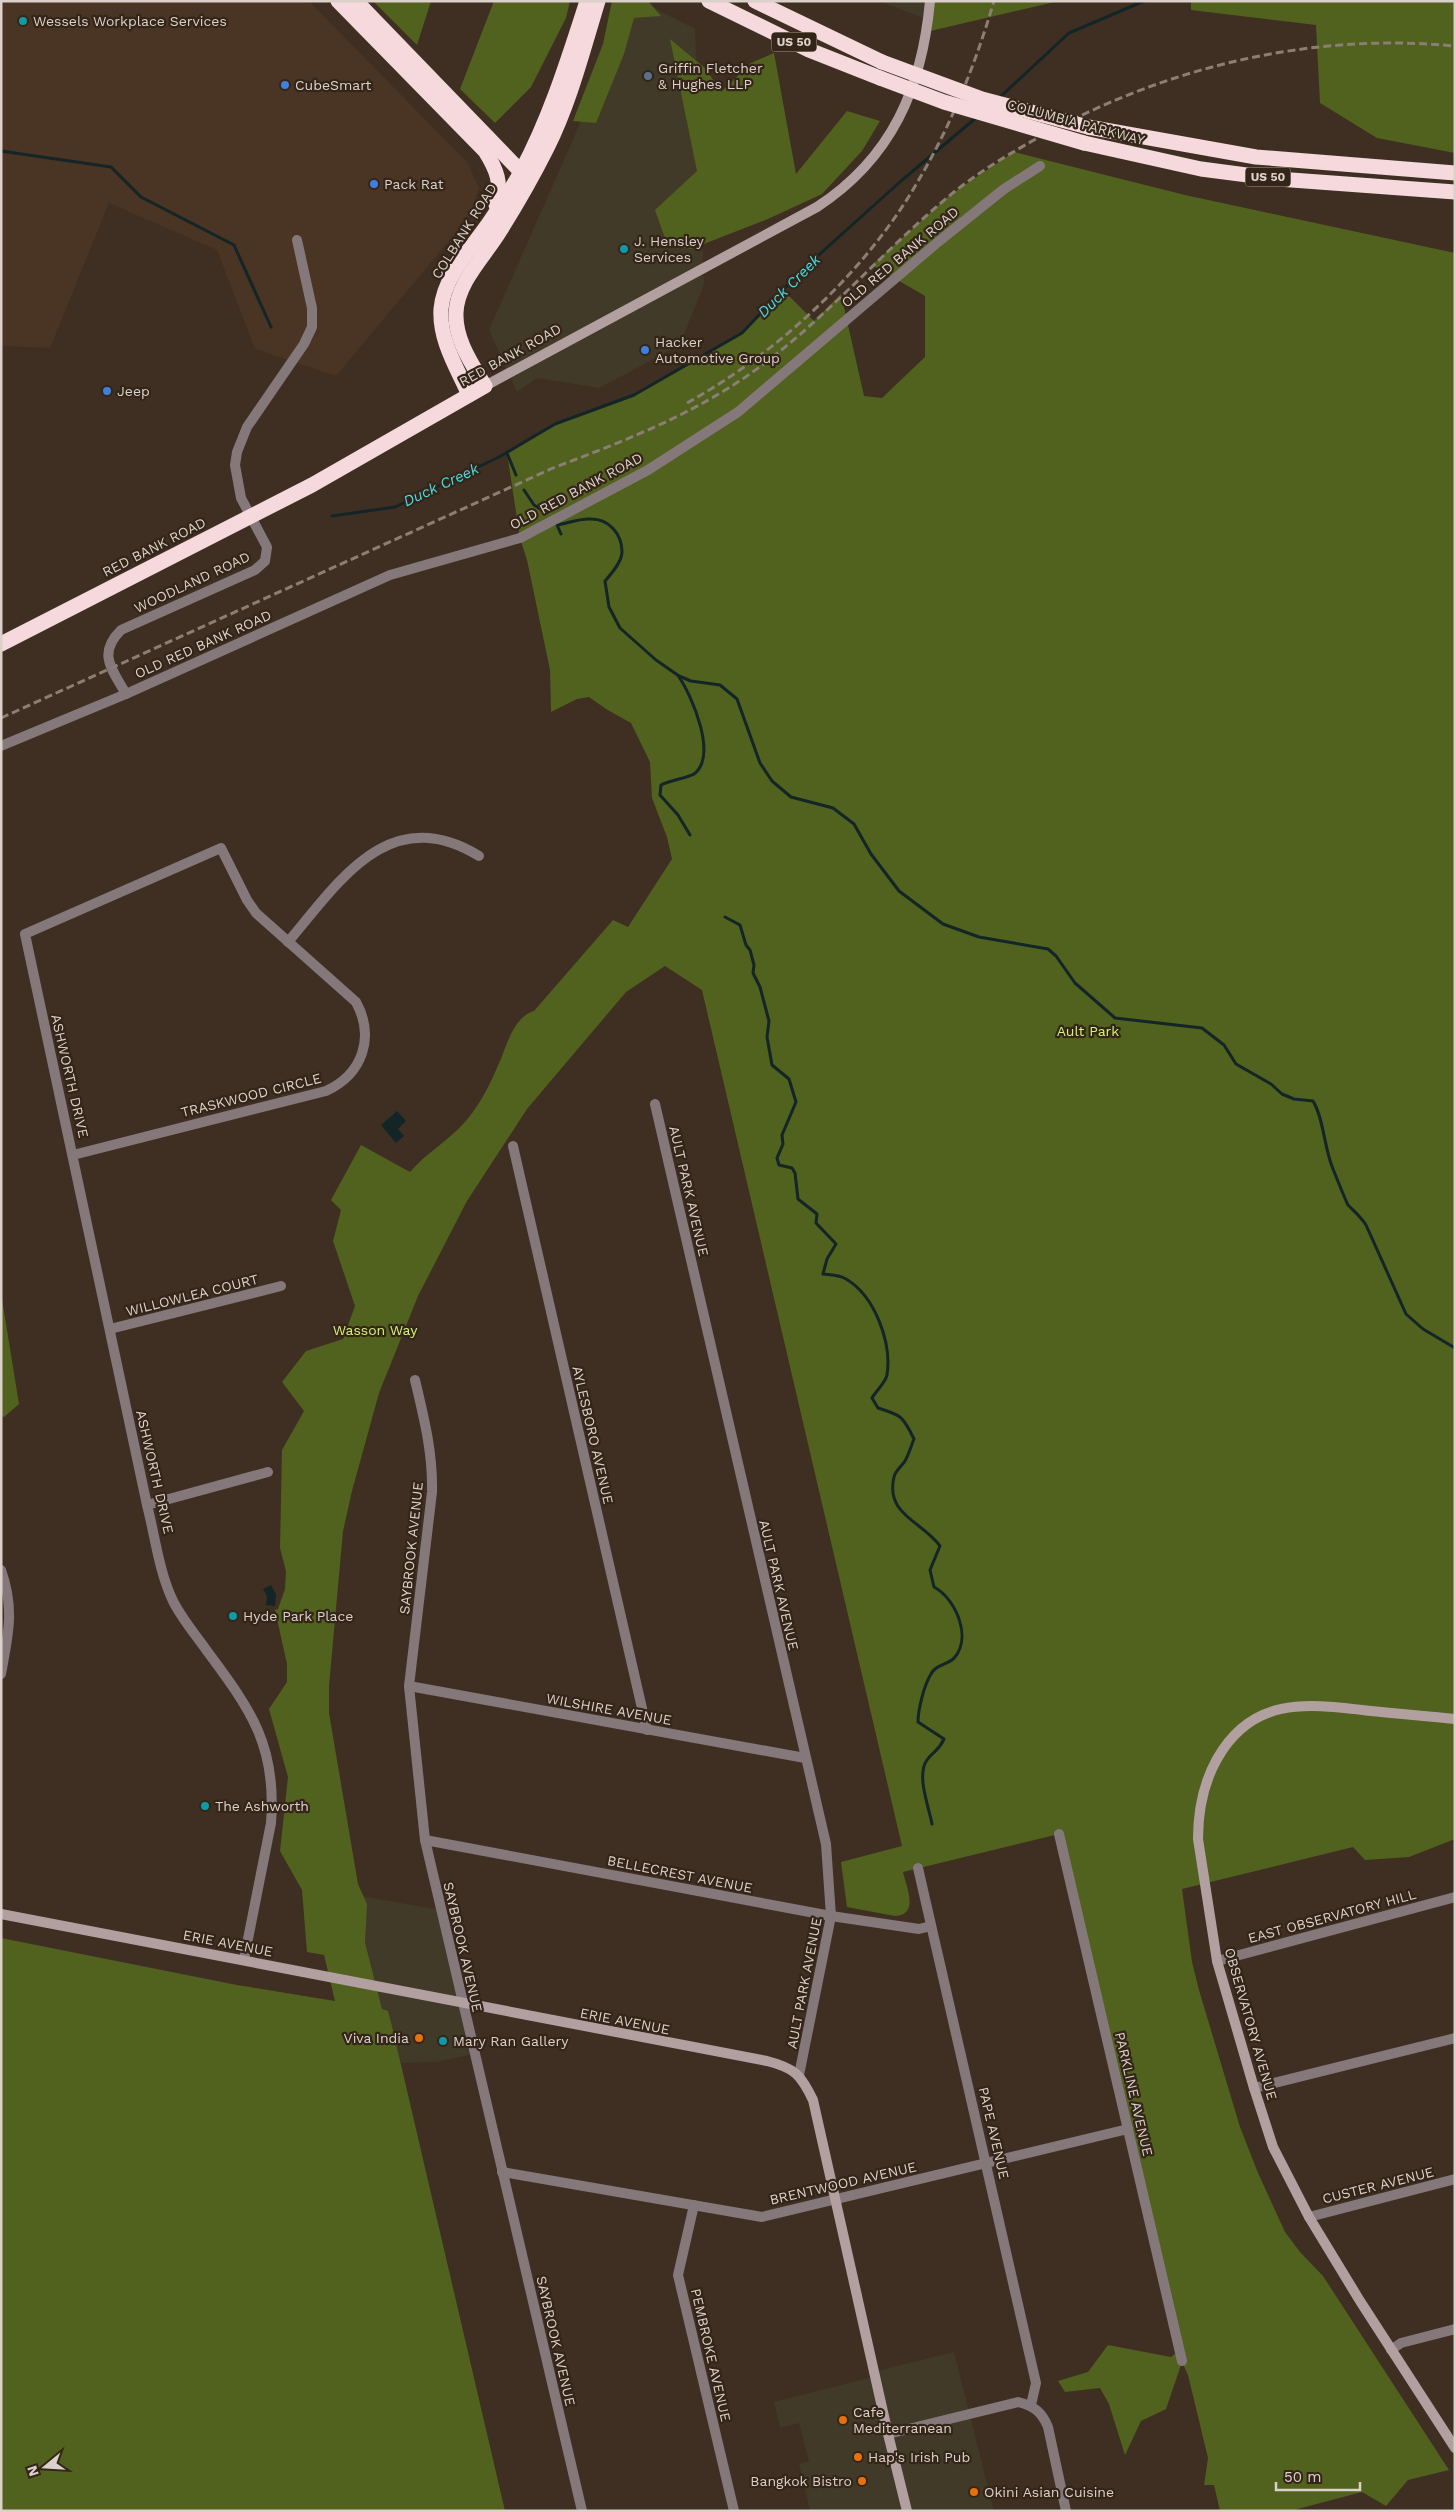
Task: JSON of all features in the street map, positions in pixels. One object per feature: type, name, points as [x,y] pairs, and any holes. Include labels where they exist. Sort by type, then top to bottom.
[{"type":"highway","points":[[338,1],[485,151],[496,167],[500,184],[491,220]]},
{"type":"highway","points":[[356,1],[525,176]]},
{"type":"highway","points":[[525,176],[587,1]]},
{"type":"highway","points":[[525,176],[548,146],[598,1]]},
{"type":"highway","name":"COLUMBIA PARKWAY","points":[[710,1],[808,50],[880,78],[944,102],[1084,143],[1201,169],[1278,179],[1455,192]]},
{"type":"highway","name":"COLUMBIA PARKWAY","points":[[755,1],[882,62],[982,99],[1088,127],[1256,157],[1455,173]]},
{"type":"highway","name":"COLBANK ROAD","points":[[469,395],[444,340],[441,308],[450,279],[491,220],[525,176]]},
{"type":"highway","name":"COLBANK ROAD","points":[[485,386],[468,356],[458,331],[456,313],[459,297],[525,176]]},
{"type":"highway","name":"RED BANK ROAD","points":[[1,644],[321,480],[485,386]]},
{"type":"street","name":"RED BANK ROAD","points":[[485,386],[817,207],[854,180],[884,145],[906,104],[923,50],[930,1]]},
{"type":"street","name":"OLD RED BANK ROAD","points":[[1,746],[126,694],[390,575],[528,534],[648,470],[716,427],[770,386],[815,344],[867,308],[997,195],[1040,166]]},
{"type":"street","name":"WOODLAND ROAD","points":[[126,694],[107,652],[111,640],[120,630],[261,566],[268,555],[267,547],[250,517],[238,485],[235,465],[237,452],[253,416],[304,344],[312,327],[312,308],[297,240]]},
{"type":"street","points":[[288,942],[349,870],[374,851],[403,840],[434,839],[465,847],[479,856]]},
{"type":"street","name":"TRASKWOOD CIRCLE","points":[[31,966],[25,934],[221,848],[247,900],[266,923],[349,994],[361,1011],[366,1031],[365,1046],[358,1066],[344,1081],[326,1091],[73,1154]]},
{"type":"street","name":"ASHWORTH DRIVE","points":[[31,966],[148,1505],[172,1600],[182,1617],[246,1703],[263,1740],[269,1761],[273,1795],[271,1823],[244,1959]]},
{"type":"street","name":"AULT PARK AVENUE","points":[[655,1104],[826,1844],[831,1916],[799,2075]]},
{"type":"street","name":"AYLESBORO AVENUE","points":[[513,1146],[646,1730]]},
{"type":"street","name":"WILLOWLEA COURT","points":[[110,1330],[281,1286]]},
{"type":"street","name":"SAYBROOK AVENUE","points":[[415,1380],[429,1441],[432,1492],[409,1686],[425,1840],[582,2511]]},
{"type":"street","points":[[148,1505],[268,1472]]},
{"type":"street","points":[[1,1570],[8,1588],[11,1620],[1,1674]]},
{"type":"street","name":"WILSHIRE AVENUE","points":[[409,1686],[805,1758]]},
{"type":"street","name":"OBSERVATORY AVENUE","points":[[1455,1719],[1302,1705],[1271,1711],[1256,1718],[1235,1733],[1212,1768],[1204,1787],[1198,1823],[1198,1839],[1217,1961],[1254,2088],[1274,2147],[1309,2217],[1455,2448]]},
{"type":"street","name":"PARKLINE AVENUE","points":[[1059,1834],[1182,2361]]},
{"type":"street","name":"BELLECREST AVENUE","points":[[425,1840],[831,1916],[919,1929],[931,1926]]},
{"type":"street","name":"PAPE AVENUE","points":[[918,1868],[1036,2383],[1031,2405]]},
{"type":"street","name":"EAST OBSERVATORY HILL","points":[[1217,1961],[1455,1897]]},
{"type":"street","name":"ERIE AVENUE","points":[[1,1914],[244,1959],[463,2005],[767,2061],[790,2068],[799,2075]]},
{"type":"street","points":[[1254,2088],[1455,2038]]},
{"type":"street","points":[[799,2075],[813,2100],[907,2511]]},
{"type":"street","name":"BRENTWOOD AVENUE","points":[[502,2172],[762,2217],[1128,2129]]},
{"type":"street","name":"CUSTER AVENUE","points":[[1309,2217],[1455,2180]]},
{"type":"street","name":"PEMBROKE AVENUE","points":[[694,2205],[678,2275],[734,2511]]},
{"type":"street","points":[[1392,2350],[1401,2343],[1455,2329]]},
{"type":"street","points":[[888,2434],[1018,2402],[1031,2405],[1043,2415],[1048,2427],[1066,2511]]},
{"type":"shaded area","points":[[1,1],[309,1],[467,162],[479,188],[469,217],[336,376],[255,349],[217,250],[109,203],[50,348],[1,346]]},
{"type":"shaded area","points":[[634,1],[640,1],[695,29],[704,284],[680,345],[599,388],[537,378],[517,392],[489,330]]},
{"type":"shaded area","points":[[879,1],[930,1],[928,20]]},
{"type":"shaded area","points":[[397,1111],[406,1121],[398,1129],[404,1136],[396,1143],[381,1125]]},
{"type":"shaded area","points":[[271,1585],[276,1594],[275,1606],[266,1605],[267,1596],[263,1589]]},
{"type":"shaded area","points":[[354,1895],[441,1910],[474,2054],[436,2062],[401,2063],[388,2011],[382,2009]]},
{"type":"shaded area","points":[[954,2352],[994,2511],[810,2511],[799,2464],[809,2461],[799,2423],[780,2428],[774,2402],[877,2376],[877,2371]]},
{"type":"green space","points":[[373,1],[431,1],[417,45]]},
{"type":"green space","points":[[494,1],[570,1],[566,18],[531,87],[495,123],[460,89]]},
{"type":"green space","points":[[612,1],[648,1],[661,16],[634,18],[624,54],[596,123],[573,121],[603,44]]},
{"type":"green space","points":[[930,1],[1059,1],[926,32]]},
{"type":"green space","points":[[1191,1],[1455,1],[1455,153],[1377,138],[1320,103],[1316,25],[1191,10]]},
{"type":"green space","points":[[670,39],[706,69],[721,92],[751,63],[774,53],[796,174],[847,111],[880,121],[862,151],[822,194],[768,219],[691,249],[667,244],[655,210],[697,171]]},
{"type":"green space","name":"Ault Park","points":[[1014,152],[1185,195],[1455,253],[1455,1839],[1409,1857],[1365,1860],[1353,1847],[1182,1889],[1192,1962],[1240,2127],[1258,2173],[1285,2232],[1300,2252],[1323,2276],[1449,2470],[1408,2480],[1386,2506],[1362,2492],[1290,2511],[1220,2511],[1214,2485],[1204,2485],[1208,2458],[1188,2375],[1182,2362],[1166,2409],[1141,2421],[1125,2455],[1109,2404],[1100,2388],[1065,2392],[1058,2381],[1088,2372],[1108,2345],[1171,2357],[1180,2350],[1059,1834],[903,1872],[909,1905],[907,1911],[903,1914],[895,1916],[847,1907],[841,1862],[902,1846],[702,990],[665,966],[626,992],[527,1109],[467,1201],[418,1296],[379,1393],[343,1531],[329,1686],[329,1713],[358,1884],[367,1904],[365,1942],[382,2009],[388,2011],[392,2026],[505,2511],[1,2511],[1,1938],[237,1985],[335,2001],[324,1955],[307,1952],[302,1890],[280,1851],[288,1777],[269,1709],[287,1682],[287,1664],[275,1610],[278,1609],[285,1589],[286,1571],[280,1548],[282,1450],[304,1411],[282,1382],[306,1351],[343,1339],[355,1306],[333,1241],[341,1210],[331,1200],[361,1145],[410,1172],[458,1129],[482,1098],[500,1062],[510,1036],[520,1020],[534,1011],[613,920],[628,927],[672,859],[667,837],[652,798],[650,762],[631,723],[589,697],[577,699],[551,712],[550,670],[527,560],[520,538],[507,453],[555,424],[634,395],[742,333],[783,290],[814,321],[841,294],[864,396],[882,398],[925,357],[925,296],[872,265],[950,195]]},
{"type":"green space","points":[[1,1293],[19,1404],[4,1417],[1,1416]]},
{"type":"waterway","name":"Duck Creek","points":[[999,98],[1069,33],[1144,1]]},
{"type":"waterway","name":"Duck Creek","points":[[332,516],[395,507],[499,457],[555,424],[634,395],[742,333],[802,270],[901,181],[977,117]]},
{"type":"waterway","points":[[1,151],[111,167],[141,197],[234,245],[271,327]]},
{"type":"waterway","points":[[507,453],[516,475]]},
{"type":"waterway","points":[[524,490],[534,505],[547,513]]},
{"type":"waterway","points":[[561,534],[557,525],[583,519],[598,520],[613,529],[620,539],[622,556],[616,568],[605,581],[609,607],[620,628],[656,660],[679,676],[691,681],[720,685],[737,699],[760,763],[772,781],[791,797],[833,808],[854,824],[871,854],[899,891],[943,924],[979,937],[1048,949],[1056,956],[1075,983],[1115,1018],[1202,1028],[1224,1045],[1236,1064],[1271,1084],[1282,1094],[1294,1099],[1313,1101],[1320,1116],[1330,1161],[1347,1203],[1366,1225],[1406,1314],[1423,1329],[1455,1348]]},
{"type":"waterway","points":[[679,677],[696,711],[703,740],[704,754],[701,765],[694,774],[661,785],[660,795],[678,815],[690,835]]},
{"type":"waterway","points":[[725,917],[740,925],[746,945],[750,950],[754,965],[753,973],[760,987],[769,1021],[767,1037],[772,1065],[789,1079],[796,1102],[782,1135],[783,1144],[777,1158],[779,1165],[792,1168],[795,1173],[798,1199],[817,1214],[816,1223],[836,1244],[827,1259],[823,1274],[844,1278],[856,1287],[873,1308],[879,1321],[887,1349],[887,1375],[885,1381],[872,1398],[878,1408],[897,1415],[904,1421],[914,1439],[905,1461],[895,1475],[893,1490],[895,1500],[900,1509],[940,1546],[930,1570],[934,1587],[949,1600],[959,1618],[962,1639],[960,1648],[952,1660],[936,1668],[931,1674],[919,1711],[918,1722],[944,1739],[924,1766],[924,1791],[932,1824]]},
{"type":"railway","points":[[687,403],[755,359],[788,333],[819,305],[875,244],[900,210],[933,155],[971,69],[994,1]]},
{"type":"railway","points":[[1,718],[553,468],[639,434],[702,404],[753,372],[783,349],[839,299],[920,221],[958,189],[1012,153],[1083,115],[1133,93],[1185,75],[1237,61],[1291,51],[1345,45],[1400,43],[1455,46]]},
{"type":"place","name":"Wessels Workplace Services","points":[[23,21]]},
{"type":"place","name":"Griffin Fletcher & Hughes LLP","points":[[648,76]]},
{"type":"place","name":"CubeSmart","points":[[285,85]]},
{"type":"place","name":"Pack Rat","points":[[374,184]]},
{"type":"place","name":"J. Hensley Services","points":[[624,249]]},
{"type":"place","name":"Hacker Automotive Group","points":[[645,350]]},
{"type":"place","name":"Jeep","points":[[107,391]]},
{"type":"place","name":"Hyde Park Place","points":[[233,1616]]},
{"type":"place","name":"The Ashworth","points":[[205,1806]]},
{"type":"place","name":"Viva India","points":[[419,2038]]},
{"type":"place","name":"Mary Ran Gallery","points":[[443,2041]]},
{"type":"place","name":"Cafe Mediterranean","points":[[843,2420]]},
{"type":"place","name":"Hap's Irish Pub","points":[[858,2457]]},
{"type":"place","name":"Bangkok Bistro","points":[[862,2481]]},
{"type":"place","name":"Okini Asian Cuisine","points":[[974,2492]]},
{"type":"park label","name":"Wasson Way","points":[[375,1330]]}]
